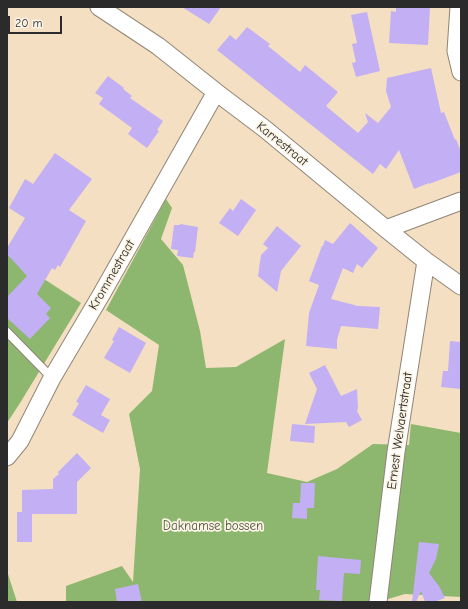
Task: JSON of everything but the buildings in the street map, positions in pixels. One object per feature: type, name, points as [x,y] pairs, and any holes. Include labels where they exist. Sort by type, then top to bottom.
[{"type":"street","name":"Karrestraat","points":[[99,7],[158,46],[265,130],[426,261],[461,286]]},
{"type":"street","points":[[459,7],[456,51],[461,72]]},
{"type":"street","name":"Krommestraat","points":[[7,457],[20,441],[52,378],[101,295],[216,92]]},
{"type":"street","points":[[386,229],[461,201]]},
{"type":"street","name":"Ernest Welvaertstraat","points":[[378,602],[396,452],[426,261]]},
{"type":"lane","points":[[7,332],[52,378]]},
{"type":"green space","name":"Daknamse bossen","points":[[166,199],[172,208],[161,239],[183,265],[200,331],[206,368],[236,367],[285,339],[267,473],[307,482],[337,469],[373,444],[409,445],[411,424],[461,433],[461,597],[405,594],[378,602],[50,602],[66,601],[66,586],[122,566],[133,582],[140,469],[129,414],[152,391],[159,345],[106,310]]},
{"type":"green space","points":[[7,255],[81,303],[7,423]]},
{"type":"green space","points":[[7,571],[17,602],[7,602]]}]
